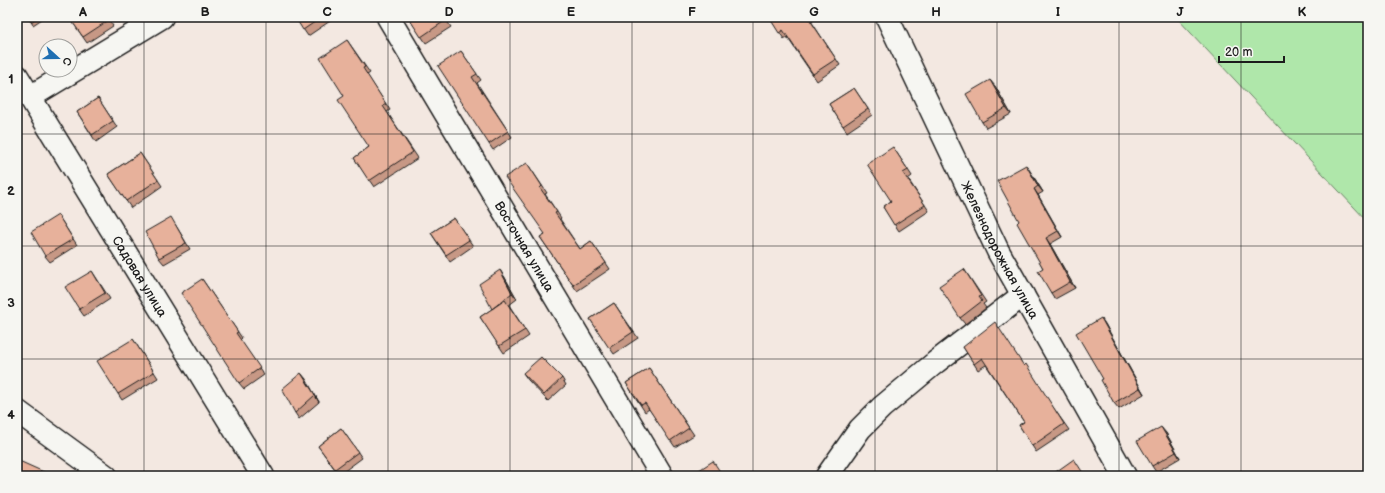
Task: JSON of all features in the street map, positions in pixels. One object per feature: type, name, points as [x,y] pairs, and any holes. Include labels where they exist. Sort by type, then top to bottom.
[{"type":"street","points":[[23,91],[162,17]]},
{"type":"street","name":"Восточная улица","points":[[388,17],[662,476]]},
{"type":"street","name":"Железнодорожная улица","points":[[887,17],[998,251],[1125,476]]},
{"type":"street","name":"Садовая улица","points":[[23,91],[263,476]]},
{"type":"street","points":[[827,476],[860,429],[882,407],[936,362],[1023,295]]},
{"type":"street","points":[[17,411],[106,476]]},
{"type":"green space","points":[[1176,17],[1368,17],[1368,222]]},
{"type":"building","points":[[28,17],[38,17],[31,22]]},
{"type":"building","points":[[69,17],[107,17],[109,20],[83,37]]},
{"type":"building","points":[[295,17],[322,17],[303,30]]},
{"type":"building","points":[[408,17],[444,17],[446,20],[421,37]]},
{"type":"building","points":[[769,17],[808,17],[836,59],[813,74],[783,30],[779,33]]},
{"type":"building","points":[[347,40],[365,67],[363,68],[386,104],[383,106],[413,152],[369,181],[354,158],[369,147],[338,100],[344,96],[320,58]]},
{"type":"building","points":[[461,51],[477,74],[472,77],[508,131],[489,144],[438,66]]},
{"type":"building","points":[[990,80],[1006,108],[982,122],[966,94]]},
{"type":"building","points":[[854,88],[868,109],[843,126],[829,104]]},
{"type":"building","points":[[98,98],[113,121],[92,135],[77,112]]},
{"type":"building","points":[[893,147],[908,170],[903,173],[925,205],[894,225],[883,207],[891,201],[867,164]]},
{"type":"building","points":[[140,153],[158,180],[126,201],[108,174]]},
{"type":"building","points":[[527,163],[542,186],[540,188],[557,212],[555,213],[580,249],[591,241],[606,263],[573,285],[540,237],[545,234],[505,177]]},
{"type":"building","points":[[1026,165],[1038,186],[1034,189],[1058,231],[1046,238],[1070,282],[1051,293],[1038,271],[1043,268],[1017,223],[1019,221],[997,181]]},
{"type":"building","points":[[58,215],[73,239],[45,256],[31,232]]},
{"type":"building","points":[[171,217],[186,243],[159,258],[145,232]]},
{"type":"building","points":[[454,218],[469,240],[446,255],[431,233]]},
{"type":"building","points":[[964,269],[981,296],[979,297],[982,301],[960,318],[939,286]]},
{"type":"building","points":[[500,270],[512,293],[492,309],[479,284]]},
{"type":"building","points":[[92,271],[105,293],[79,309],[65,287]]},
{"type":"building","points":[[202,279],[238,332],[236,333],[260,368],[239,383],[181,293]]},
{"type":"building","points":[[505,300],[525,330],[499,346],[480,317]]},
{"type":"building","points":[[614,303],[633,332],[609,348],[590,319]]},
{"type":"building","points":[[1101,318],[1140,388],[1114,403],[1101,380],[1103,379],[1076,333]]},
{"type":"building","points":[[995,322],[1024,366],[1026,364],[1064,424],[1032,446],[1019,425],[1024,422],[982,358],[974,364],[963,347]]},
{"type":"building","points":[[133,339],[154,372],[118,394],[97,361]]},
{"type":"building","points":[[541,357],[562,378],[544,395],[523,373]]},
{"type":"building","points":[[649,368],[689,428],[670,441],[645,403],[641,405],[626,383]]},
{"type":"building","points":[[301,373],[315,395],[295,413],[282,389]]},
{"type":"building","points":[[1161,427],[1176,452],[1152,466],[1137,441]]},
{"type":"building","points":[[341,428],[358,452],[335,469],[318,446]]},
{"type":"building","points":[[1074,459],[1085,476],[1050,476]]},
{"type":"building","points":[[17,460],[46,473],[45,476],[17,476]]},
{"type":"building","points":[[713,461],[723,476],[690,476]]}]
